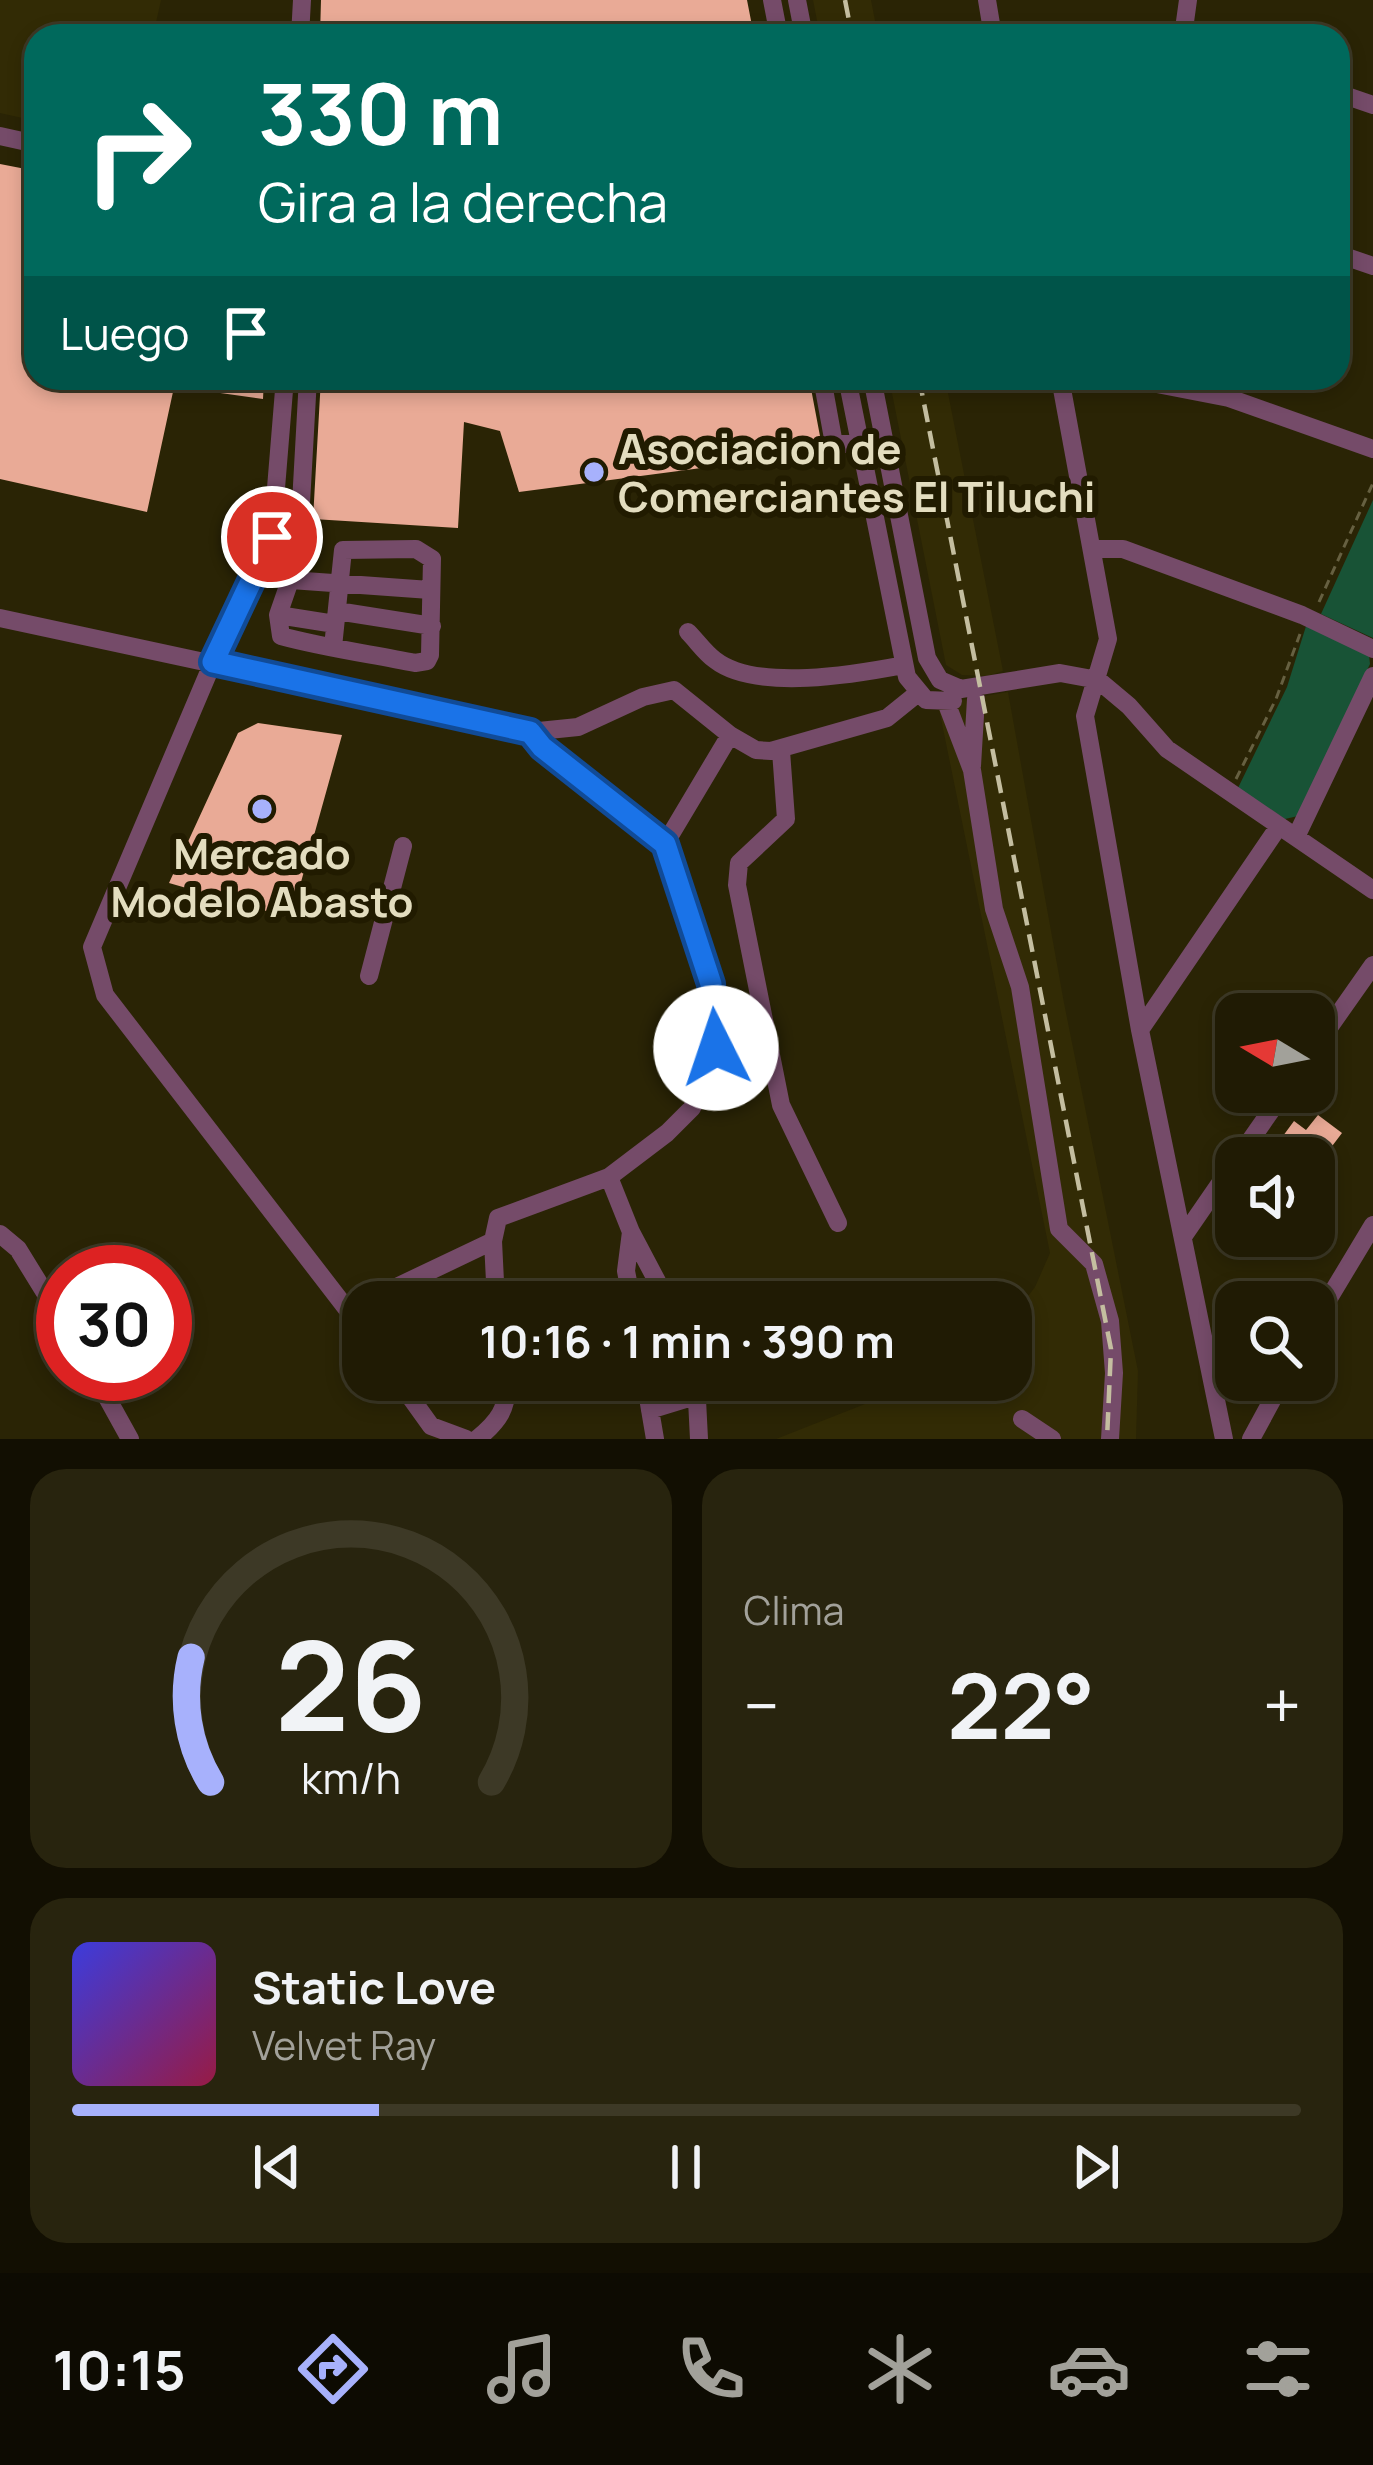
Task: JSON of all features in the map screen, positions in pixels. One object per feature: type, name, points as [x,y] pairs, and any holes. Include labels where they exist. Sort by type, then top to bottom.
[{"type":"street","points":[[283,390],[272,537],[213,662],[92,947],[105,995],[342,1284]]},
{"type":"street","points":[[276,509],[301,503],[307,390]]},
{"type":"street","points":[[824,390],[835,444],[861,444]]},
{"type":"street","points":[[850,390],[904,665],[918,693],[926,700],[946,702],[1090,678]]},
{"type":"street","points":[[874,390],[927,658],[940,680],[961,689],[1060,674],[1090,678],[1130,706],[1167,749],[1373,890]]},
{"type":"street","points":[[1062,390],[1108,639],[1090,678],[1084,716],[1141,1030],[1224,1439]]},
{"type":"street","points":[[1188,390],[1229,398],[1373,449]]},
{"type":"street","points":[[303,543],[278,615],[281,636],[333,647],[422,662],[430,655],[433,569],[427,554],[385,547],[343,550],[333,647]]},
{"type":"street","points":[[882,553],[907,547]]},
{"type":"street","points":[[1094,549],[1124,549],[1307,617],[1373,650]]},
{"type":"street","points":[[291,580],[430,590]]},
{"type":"street","points":[[278,615],[432,626]]},
{"type":"street","points":[[0,617],[530,732],[578,728],[665,690],[685,697],[756,750],[781,751],[886,718],[918,693]]},
{"type":"street","points":[[688,632],[716,662],[754,674],[833,678],[904,665]]},
{"type":"street","points":[[1141,1030],[1287,832],[1373,676]]},
{"type":"street","points":[[972,770],[976,699]]},
{"type":"street","points":[[946,702],[972,770],[994,909],[1020,987],[1059,1229],[1094,1264],[1110,1321],[1114,1373],[1110,1439]]},
{"type":"street","points":[[495,1281],[493,1241],[498,1218],[609,1177],[692,1108],[716,1048],[711,984],[665,844],[542,747],[530,732]]},
{"type":"street","points":[[665,844],[730,735]]},
{"type":"street","points":[[781,751],[786,819],[739,863],[736,885],[781,1105],[838,1223]]},
{"type":"street","points":[[369,976],[404,846]]},
{"type":"street","points":[[1335,1019],[1373,965]]},
{"type":"street","points":[[609,1177],[657,1281]]},
{"type":"street","points":[[1185,1234],[1215,1191]]},
{"type":"street","points":[[1335,1284],[1373,1225]]},
{"type":"street","points":[[628,1281],[631,1232]]},
{"type":"street","points":[[0,1234],[18,1249],[36,1278]]},
{"type":"street","points":[[409,1281],[493,1241]]},
{"type":"street","points":[[109,1401],[130,1439]]},
{"type":"street","points":[[413,1401],[431,1426],[466,1439]]},
{"type":"street","points":[[477,1439],[497,1423],[505,1401]]},
{"type":"street","points":[[649,1401],[655,1439]]},
{"type":"street","points":[[650,1410],[670,1401]]},
{"type":"street","points":[[698,1401],[699,1439]]},
{"type":"street","points":[[1251,1439],[1272,1401]]},
{"type":"street","points":[[1022,1419],[1052,1439]]},
{"type":"path","points":[[1228,792],[1373,483]]},
{"type":"shaded area","points":[[0,0],[161,0],[156,24],[24,24],[24,118],[0,113]]},
{"type":"shaded area","points":[[813,0],[871,0],[876,24],[818,24]]},
{"type":"shaded area","points":[[891,390],[947,390],[1003,671],[962,675],[946,665]]},
{"type":"shaded area","points":[[1008,692],[1138,1371],[1136,1439],[776,1439],[873,1401],[1032,1401],[1032,1291],[1050,1253],[938,704]]},
{"type":"green space","points":[[1373,500],[1373,638],[1321,614]]},
{"type":"green space","points":[[1307,623],[1369,655],[1370,664],[1298,816],[1285,819],[1238,788],[1287,687]]},
{"type":"building","points":[[321,0],[747,0],[752,24],[320,24]]},
{"type":"building","points":[[0,164],[24,169],[24,390],[173,390],[147,512],[0,479]]},
{"type":"building","points":[[199,390],[263,390],[263,399]]},
{"type":"building","name":"Asociacion de Comerciantes El Tiluchi","points":[[320,390],[811,390],[823,452],[519,492],[500,431],[464,422],[458,528],[313,519]]},
{"type":"building","name":"Mercado Modelo Abasto","points":[[258,723],[342,735],[291,918],[169,883],[238,733]]},
{"type":"building","points":[[1318,1115],[1342,1133],[1335,1142],[1335,1137],[1282,1137],[1294,1121],[1306,1130]]},
{"type":"railway","points":[[845,0],[850,24]]},
{"type":"railway","points":[[921,390],[1111,1349],[1107,1439]]},
{"type":"place","name":"Asociacion de Comerciantes El Tiluchi","points":[[594,472]]},
{"type":"place","name":"Mercado Modelo Abasto","points":[[262,809]]},
{"type":"route","points":[[272,537],[213,662],[530,732],[542,747],[665,844],[711,984],[716,1048]]}]
